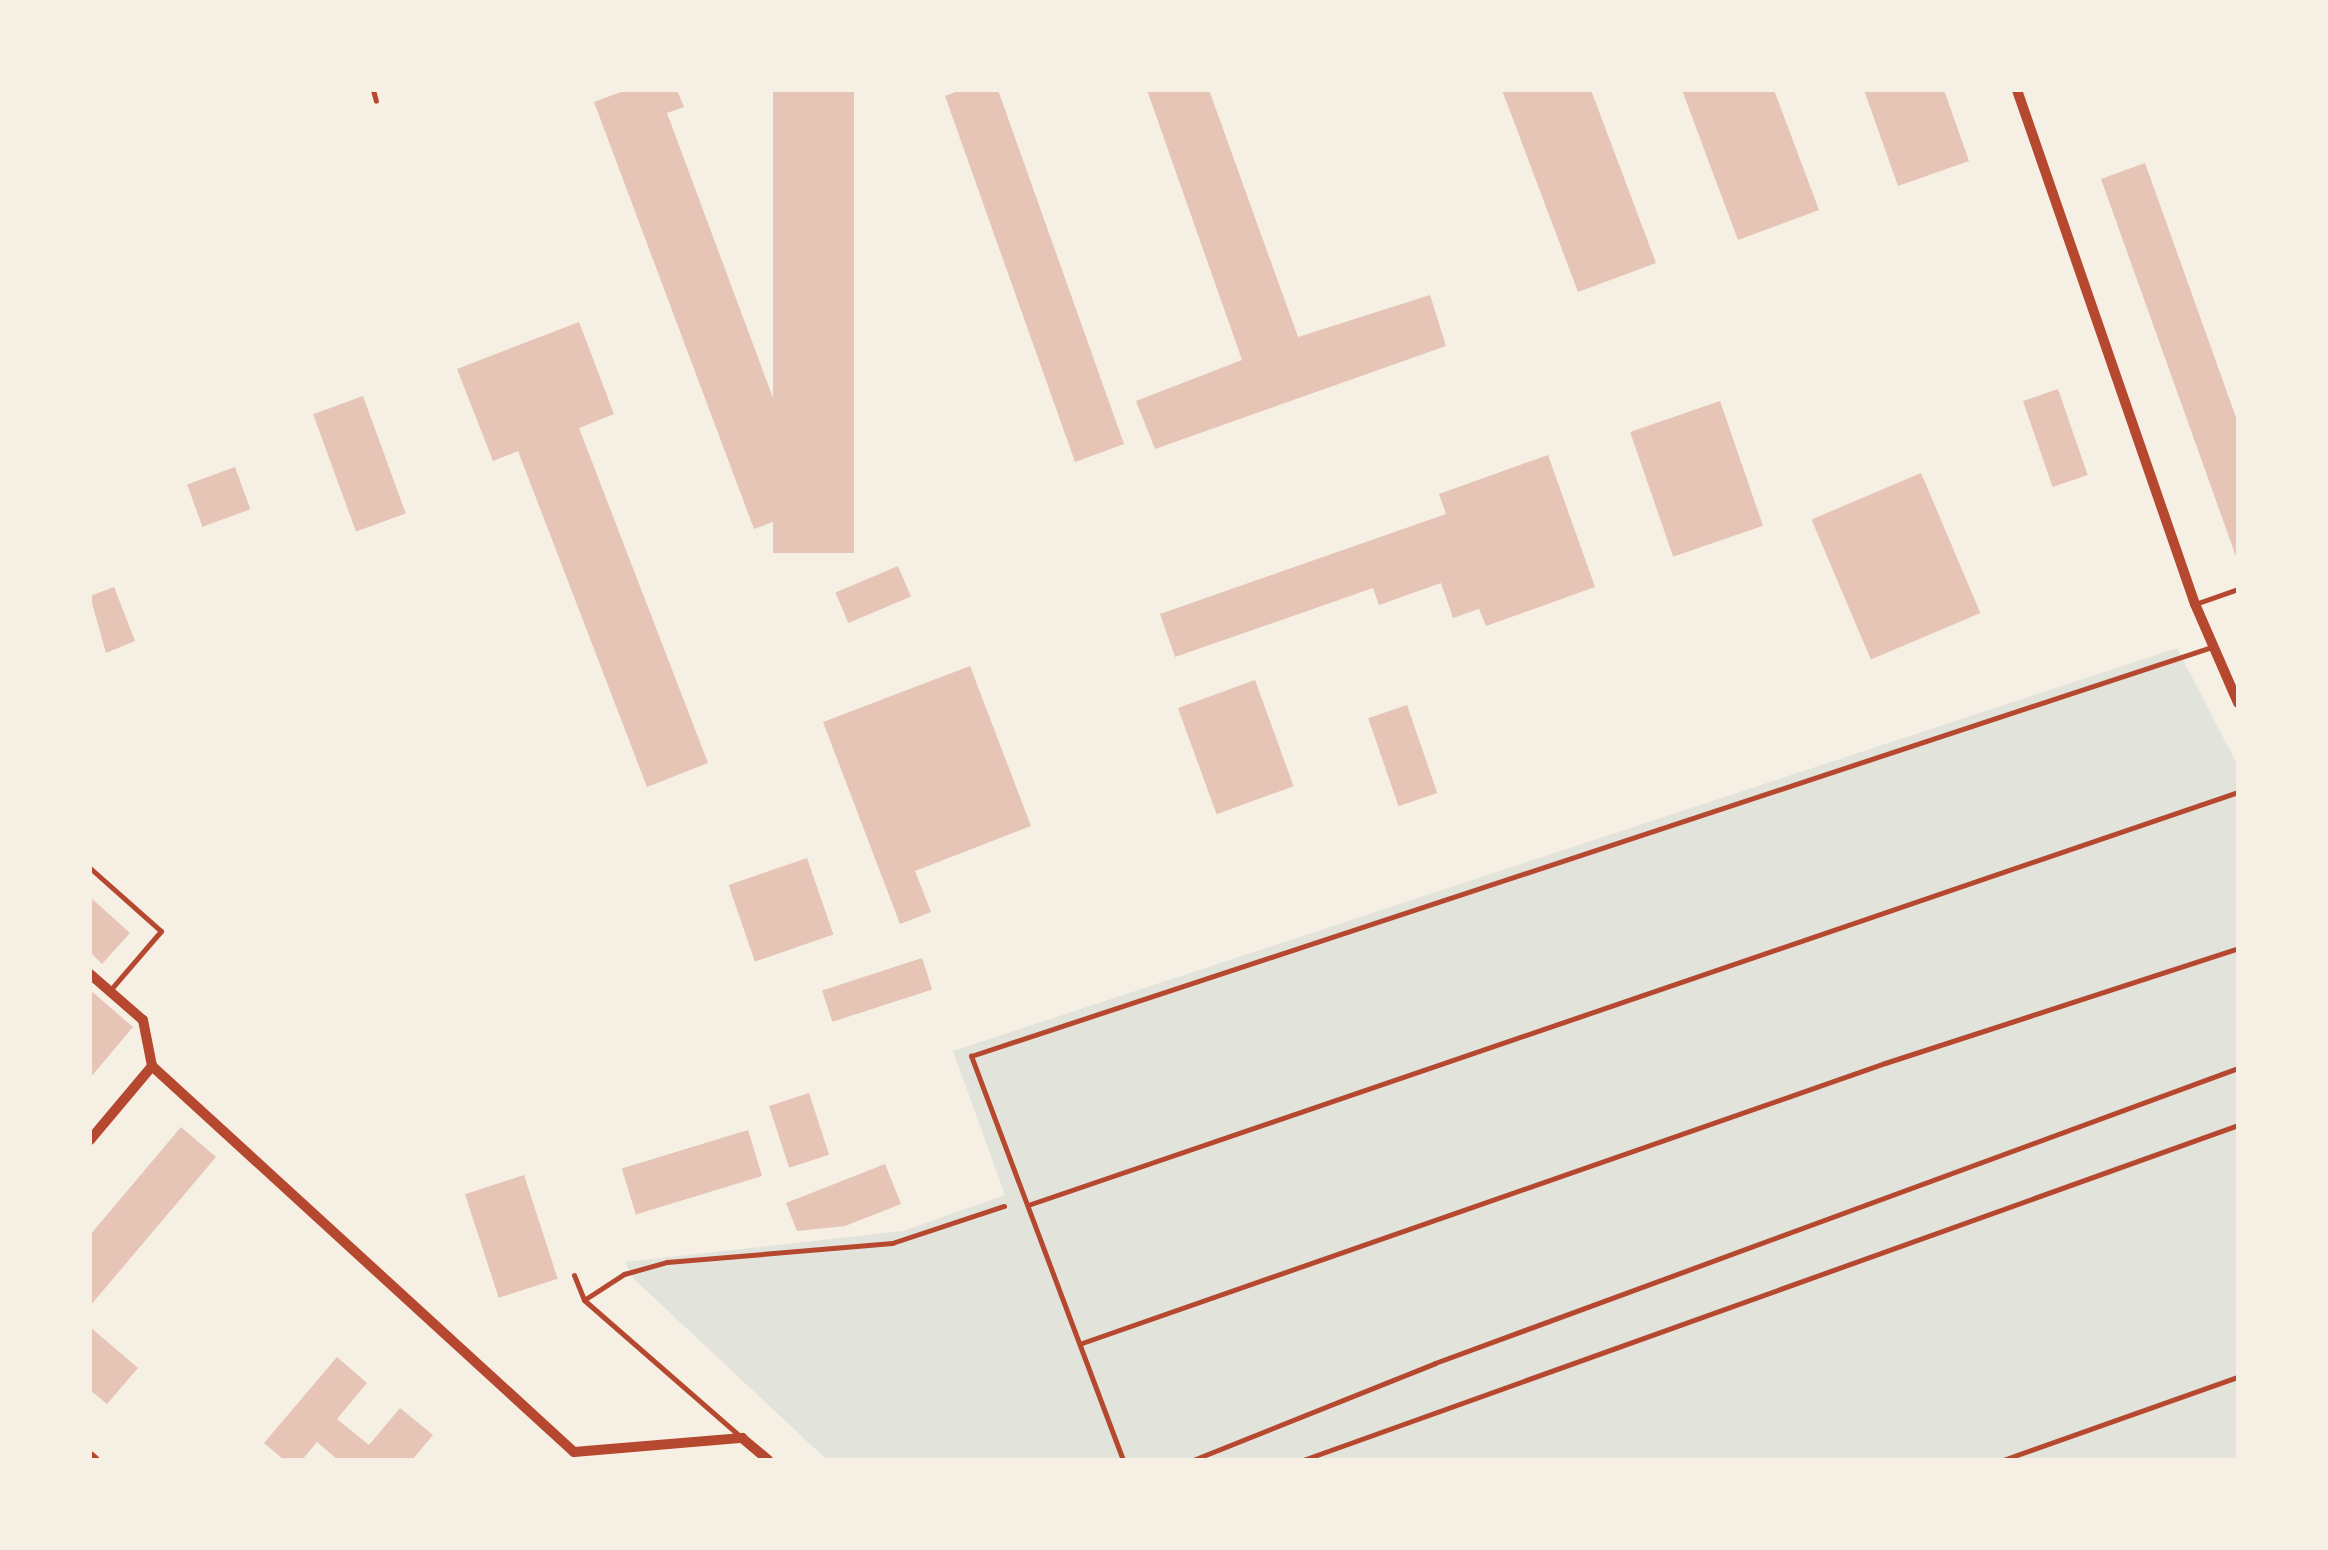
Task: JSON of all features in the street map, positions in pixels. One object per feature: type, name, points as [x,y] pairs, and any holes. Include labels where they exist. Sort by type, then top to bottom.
[{"type":"street","points":[[2018,90],[2195,604],[2238,702]]},
{"type":"street","points":[[90,974],[112,988],[142,1020],[152,1066],[574,1452],[742,1438],[768,1460]]},
{"type":"street","points":[[90,1140],[152,1066]]},
{"type":"lane","points":[[372,90],[376,101]]},
{"type":"lane","points":[[2195,604],[2238,589]]},
{"type":"lane","points":[[1124,1460],[971,1056],[2211,646]]},
{"type":"lane","points":[[1028,1205],[2238,792]]},
{"type":"lane","points":[[90,868],[161,932],[112,988]]},
{"type":"lane","points":[[1080,1343],[1884,1063],[2238,948]]},
{"type":"lane","points":[[1193,1460],[1435,1363],[2238,1068]]},
{"type":"lane","points":[[1303,1460],[2238,1125]]},
{"type":"lane","points":[[584,1300],[624,1274],[667,1262],[892,1243],[1004,1206]]},
{"type":"lane","points":[[574,1275],[584,1300],[742,1438]]},
{"type":"lane","points":[[2004,1460],[2238,1377]]},
{"type":"shaded area","points":[[2177,648],[2238,766],[2238,1460],[827,1460],[634,1279],[625,1262],[903,1231],[1005,1195],[953,1051]]},
{"type":"building","points":[[626,90],[677,90],[684,107],[667,113],[802,476],[817,471],[829,501],[754,529],[594,102]]},
{"type":"building","points":[[773,90],[854,90],[854,553],[773,553]]},
{"type":"building","points":[[961,90],[998,90],[1124,444],[1075,462],[945,96]]},
{"type":"building","points":[[1147,90],[1209,90],[1298,337],[1430,295],[1446,346],[1155,449],[1136,401],[1242,360]]},
{"type":"building","points":[[1502,90],[1591,90],[1656,263],[1578,292]]},
{"type":"building","points":[[1682,90],[1774,90],[1819,210],[1738,240]]},
{"type":"building","points":[[1864,90],[1944,90],[1969,161],[1898,186]]},
{"type":"building","points":[[2145,163],[2238,423],[2238,562],[2101,179]]},
{"type":"building","points":[[579,322],[614,414],[579,428],[708,763],[647,787],[518,451],[493,461],[457,369]]},
{"type":"building","points":[[2058,389],[2088,475],[2053,487],[2023,401]]},
{"type":"building","points":[[363,396],[406,513],[356,532],[313,414]]},
{"type":"building","points":[[1720,401],[1763,526],[1673,557],[1630,432]]},
{"type":"building","points":[[1548,455],[1595,587],[1486,626],[1479,609],[1453,618],[1441,583],[1379,605],[1373,588],[1175,657],[1160,614],[1446,514],[1439,494]]},
{"type":"building","points":[[235,467],[250,509],[202,527],[187,484]]},
{"type":"building","points":[[1921,473],[1980,613],[1871,659],[1811,519]]},
{"type":"building","points":[[898,566],[911,596],[848,623],[835,593]]},
{"type":"building","points":[[114,587],[135,641],[106,653],[90,596]]},
{"type":"building","points":[[970,666],[1031,826],[915,871],[931,912],[900,924],[823,722]]},
{"type":"building","points":[[1255,680],[1294,786],[1217,814],[1178,708]]},
{"type":"building","points":[[1407,705],[1437,793],[1399,806],[1368,718]]},
{"type":"building","points":[[807,858],[833,935],[755,962],[729,885]]},
{"type":"building","points":[[90,897],[130,933],[102,964],[90,952]]},
{"type":"building","points":[[922,958],[932,989],[832,1022],[822,990]]},
{"type":"building","points":[[90,990],[133,1027],[90,1078]]},
{"type":"building","points":[[809,1093],[829,1155],[789,1168],[769,1106]]},
{"type":"building","points":[[181,1127],[216,1157],[90,1306],[90,1235]]},
{"type":"building","points":[[748,1130],[762,1176],[636,1214],[622,1169]]},
{"type":"building","points":[[885,1164],[901,1204],[845,1226],[797,1231],[786,1203]]},
{"type":"building","points":[[524,1175],[558,1279],[499,1298],[465,1194]]},
{"type":"building","points":[[90,1327],[138,1368],[107,1404],[90,1390]]},
{"type":"building","points":[[337,1357],[367,1383],[337,1419],[369,1445],[400,1408],[433,1435],[412,1460],[338,1460],[317,1442],[302,1460],[284,1460],[264,1443]]}]
